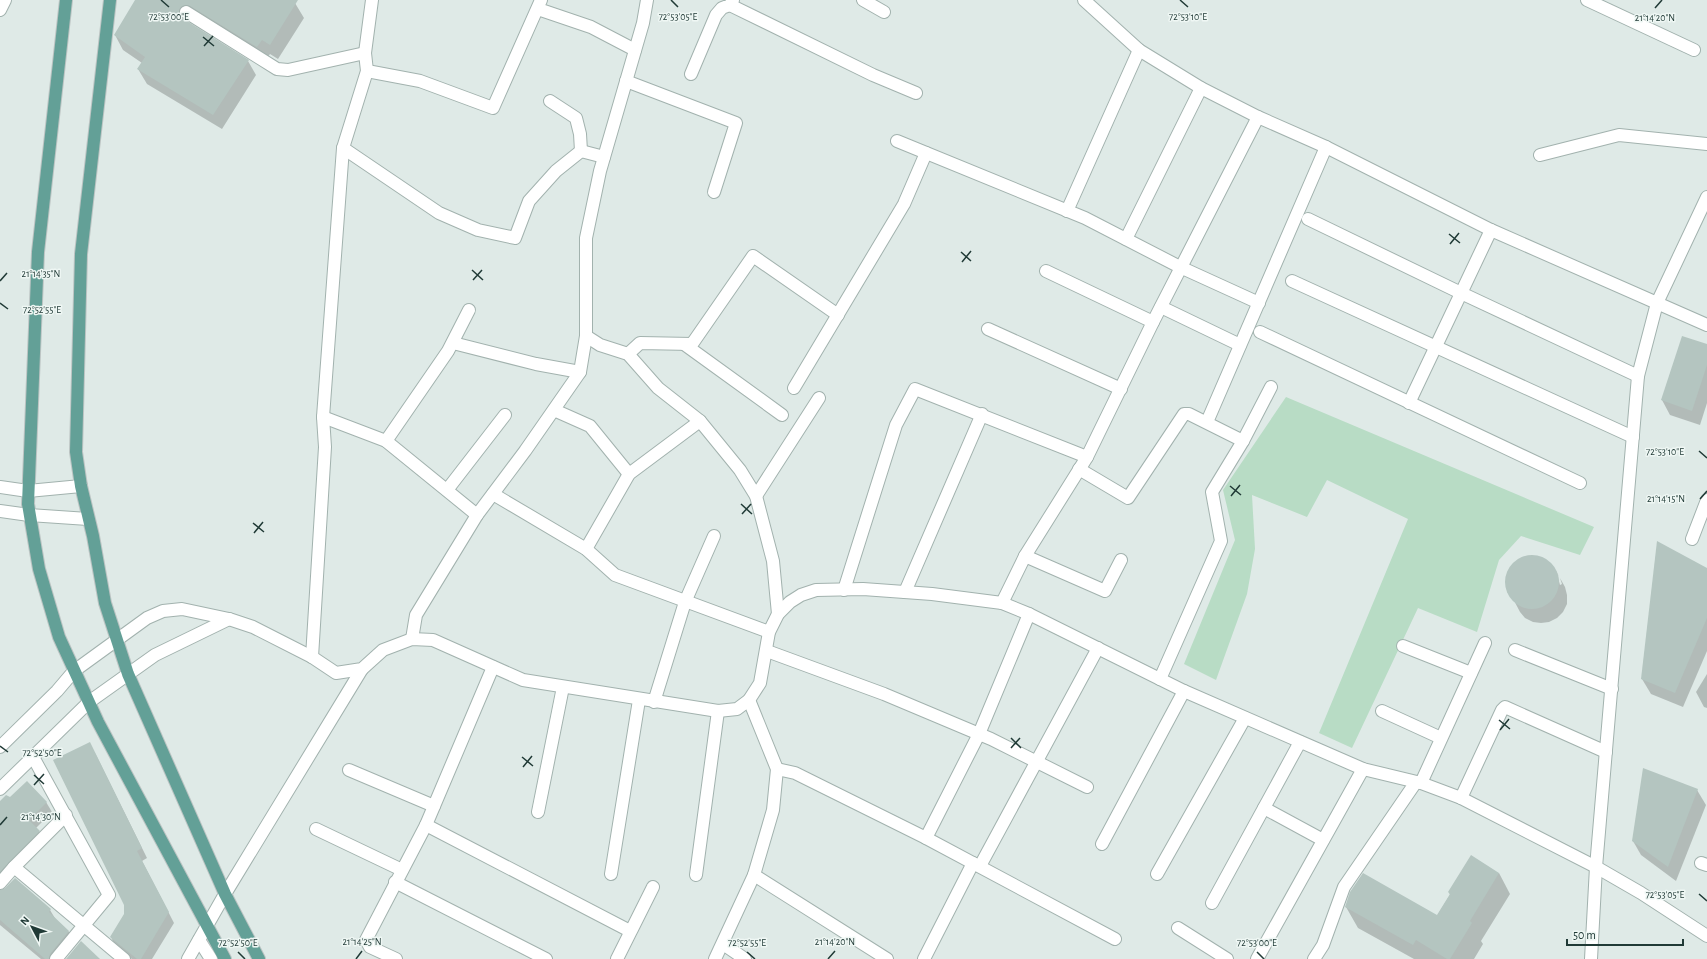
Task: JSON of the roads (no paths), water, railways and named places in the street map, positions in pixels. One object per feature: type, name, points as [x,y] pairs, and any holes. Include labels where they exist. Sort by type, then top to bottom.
[{"type":"main road","points":[[66,0],[38,252],[28,491],[29,515],[39,569],[59,637],[74,671],[225,959]]},
{"type":"main road","points":[[110,0],[81,254],[76,452],[81,486],[105,602],[128,674],[225,894],[259,959]]},
{"type":"street","points":[[0,10],[5,0]]},
{"type":"street","points":[[312,657],[325,447],[323,416],[343,148],[367,72],[365,53],[372,0]]},
{"type":"street","points":[[412,639],[416,616],[477,515],[580,372],[586,336],[586,238],[604,157],[643,23],[647,0]]},
{"type":"street","points":[[863,0],[884,12]]},
{"type":"street","points":[[1084,0],[1097,4],[1139,50],[1201,88],[1258,117],[1326,147],[1491,230],[1707,326]]},
{"type":"street","points":[[1587,0],[1606,4],[1694,50]]},
{"type":"street","points":[[691,74],[716,15],[722,8],[731,2],[873,75],[916,93]]},
{"type":"street","points":[[367,72],[420,81],[493,108],[540,4],[591,27],[635,50]]},
{"type":"street","points":[[186,12],[277,69],[281,70],[288,70],[365,53]]},
{"type":"street","points":[[1067,211],[1139,50]]},
{"type":"street","points":[[626,81],[736,123],[714,192]]},
{"type":"street","points":[[1126,239],[1201,88]]},
{"type":"street","points":[[550,101],[576,118],[580,134],[581,151]]},
{"type":"street","points":[[1002,603],[1026,556],[1087,456],[1180,266],[1258,117]]},
{"type":"street","points":[[1540,155],[1619,135],[1707,144]]},
{"type":"street","points":[[898,141],[1067,211],[1258,303]]},
{"type":"street","points":[[1207,422],[1326,147]]},
{"type":"street","points":[[343,148],[439,213],[478,230],[515,238],[529,201],[556,171],[581,151]]},
{"type":"street","points":[[581,151],[604,157]]},
{"type":"street","points":[[794,388],[904,204],[926,153]]},
{"type":"street","points":[[1591,959],[1596,867],[1638,376],[1657,303],[1707,197]]},
{"type":"street","points":[[1308,219],[1638,376]]},
{"type":"street","points":[[1409,403],[1491,230]]},
{"type":"street","points":[[628,354],[640,343],[692,344],[753,256],[838,315]]},
{"type":"street","points":[[1046,271],[1152,322]]},
{"type":"street","points":[[1292,281],[1435,348],[1633,437]]},
{"type":"street","points":[[1161,307],[1240,345]]},
{"type":"street","points":[[386,441],[452,343],[469,310]]},
{"type":"street","points":[[988,329],[1121,389]]},
{"type":"street","points":[[1260,332],[1580,483]]},
{"type":"street","points":[[586,336],[600,345],[628,354],[658,388],[700,421],[740,470],[756,496],[773,561],[778,614]]},
{"type":"street","points":[[452,343],[536,364],[580,372]]},
{"type":"street","points":[[684,344],[782,415]]},
{"type":"street","points":[[1160,679],[1221,541],[1212,492],[1243,441],[1271,387]]},
{"type":"street","points":[[844,590],[896,425],[916,389],[1087,456]]},
{"type":"street","points":[[756,496],[819,398]]},
{"type":"street","points":[[554,410],[590,426],[629,474]]},
{"type":"street","points":[[1079,469],[1128,498],[1181,416],[1186,413],[1243,441]]},
{"type":"street","points":[[905,592],[982,414]]},
{"type":"street","points":[[447,490],[505,415]]},
{"type":"street","points":[[323,416],[386,441],[477,515]]},
{"type":"street","points":[[586,549],[629,474],[700,421]]},
{"type":"street","points":[[0,486],[28,491],[81,486]]},
{"type":"street","points":[[493,494],[586,549],[615,575],[769,632]]},
{"type":"street","points":[[1692,539],[1707,500]]},
{"type":"street","points":[[0,511],[29,515],[88,519]]},
{"type":"street","points":[[654,702],[685,602],[714,536]]},
{"type":"street","points":[[1026,556],[1105,591],[1121,560]]},
{"type":"street","points":[[188,959],[225,894],[362,669],[383,650],[412,639],[433,640],[523,680],[639,700],[718,711],[737,709],[749,700],[760,683],[767,651],[769,632],[778,614],[790,602],[801,595],[816,590],[863,589],[932,594],[1002,603],[1029,614],[1184,691],[1362,769],[1419,783],[1461,798],[1596,867],[1641,893],[1707,936]]},
{"type":"street","points":[[0,748],[57,691],[74,671],[146,618],[163,611],[182,609],[229,619],[253,627],[312,657],[336,673],[362,669]]},
{"type":"street","points":[[926,838],[979,734],[1029,614]]},
{"type":"street","points":[[0,789],[89,702],[156,655],[229,619]]},
{"type":"street","points":[[1314,959],[1323,945],[1344,887],[1419,783],[1485,643]]},
{"type":"street","points":[[1403,646],[1471,673]]},
{"type":"street","points":[[924,959],[976,865],[1037,761],[1098,648]]},
{"type":"street","points":[[1515,650],[1612,689]]},
{"type":"street","points":[[767,651],[884,694],[979,734],[1037,761],[1087,787]]},
{"type":"street","points":[[396,959],[370,947],[366,940],[426,825],[493,667]]},
{"type":"street","points":[[538,812],[563,687]]},
{"type":"street","points":[[1102,844],[1184,691]]},
{"type":"street","points":[[611,874],[639,700]]},
{"type":"street","points":[[715,959],[754,876],[773,810],[777,769],[749,700]]},
{"type":"street","points":[[1461,798],[1502,710],[1505,707],[1606,752]]},
{"type":"street","points":[[696,875],[718,711]]},
{"type":"street","points":[[1382,712],[1441,738]]},
{"type":"street","points":[[1157,874],[1245,718]]},
{"type":"street","points":[[1212,903],[1300,742]]},
{"type":"street","points":[[33,757],[109,895],[85,926],[56,959]]},
{"type":"street","points":[[777,769],[795,773],[926,838],[1115,939]]},
{"type":"street","points":[[1257,959],[1362,769]]},
{"type":"street","points":[[349,770],[434,806]]},
{"type":"street","points":[[1264,808],[1323,840]]},
{"type":"street","points":[[0,883],[66,815]]},
{"type":"street","points":[[426,825],[630,931]]},
{"type":"street","points":[[316,829],[402,870]]},
{"type":"street","points":[[14,867],[124,959]]},
{"type":"street","points":[[754,876],[888,959]]},
{"type":"street","points":[[395,882],[544,959]]},
{"type":"street","points":[[617,959],[652,887]]},
{"type":"street","points":[[1178,928],[1227,959]]},
{"type":"street","points":[[199,940],[211,959]]},
{"type":"street","points":[[723,944],[745,959]]}]
